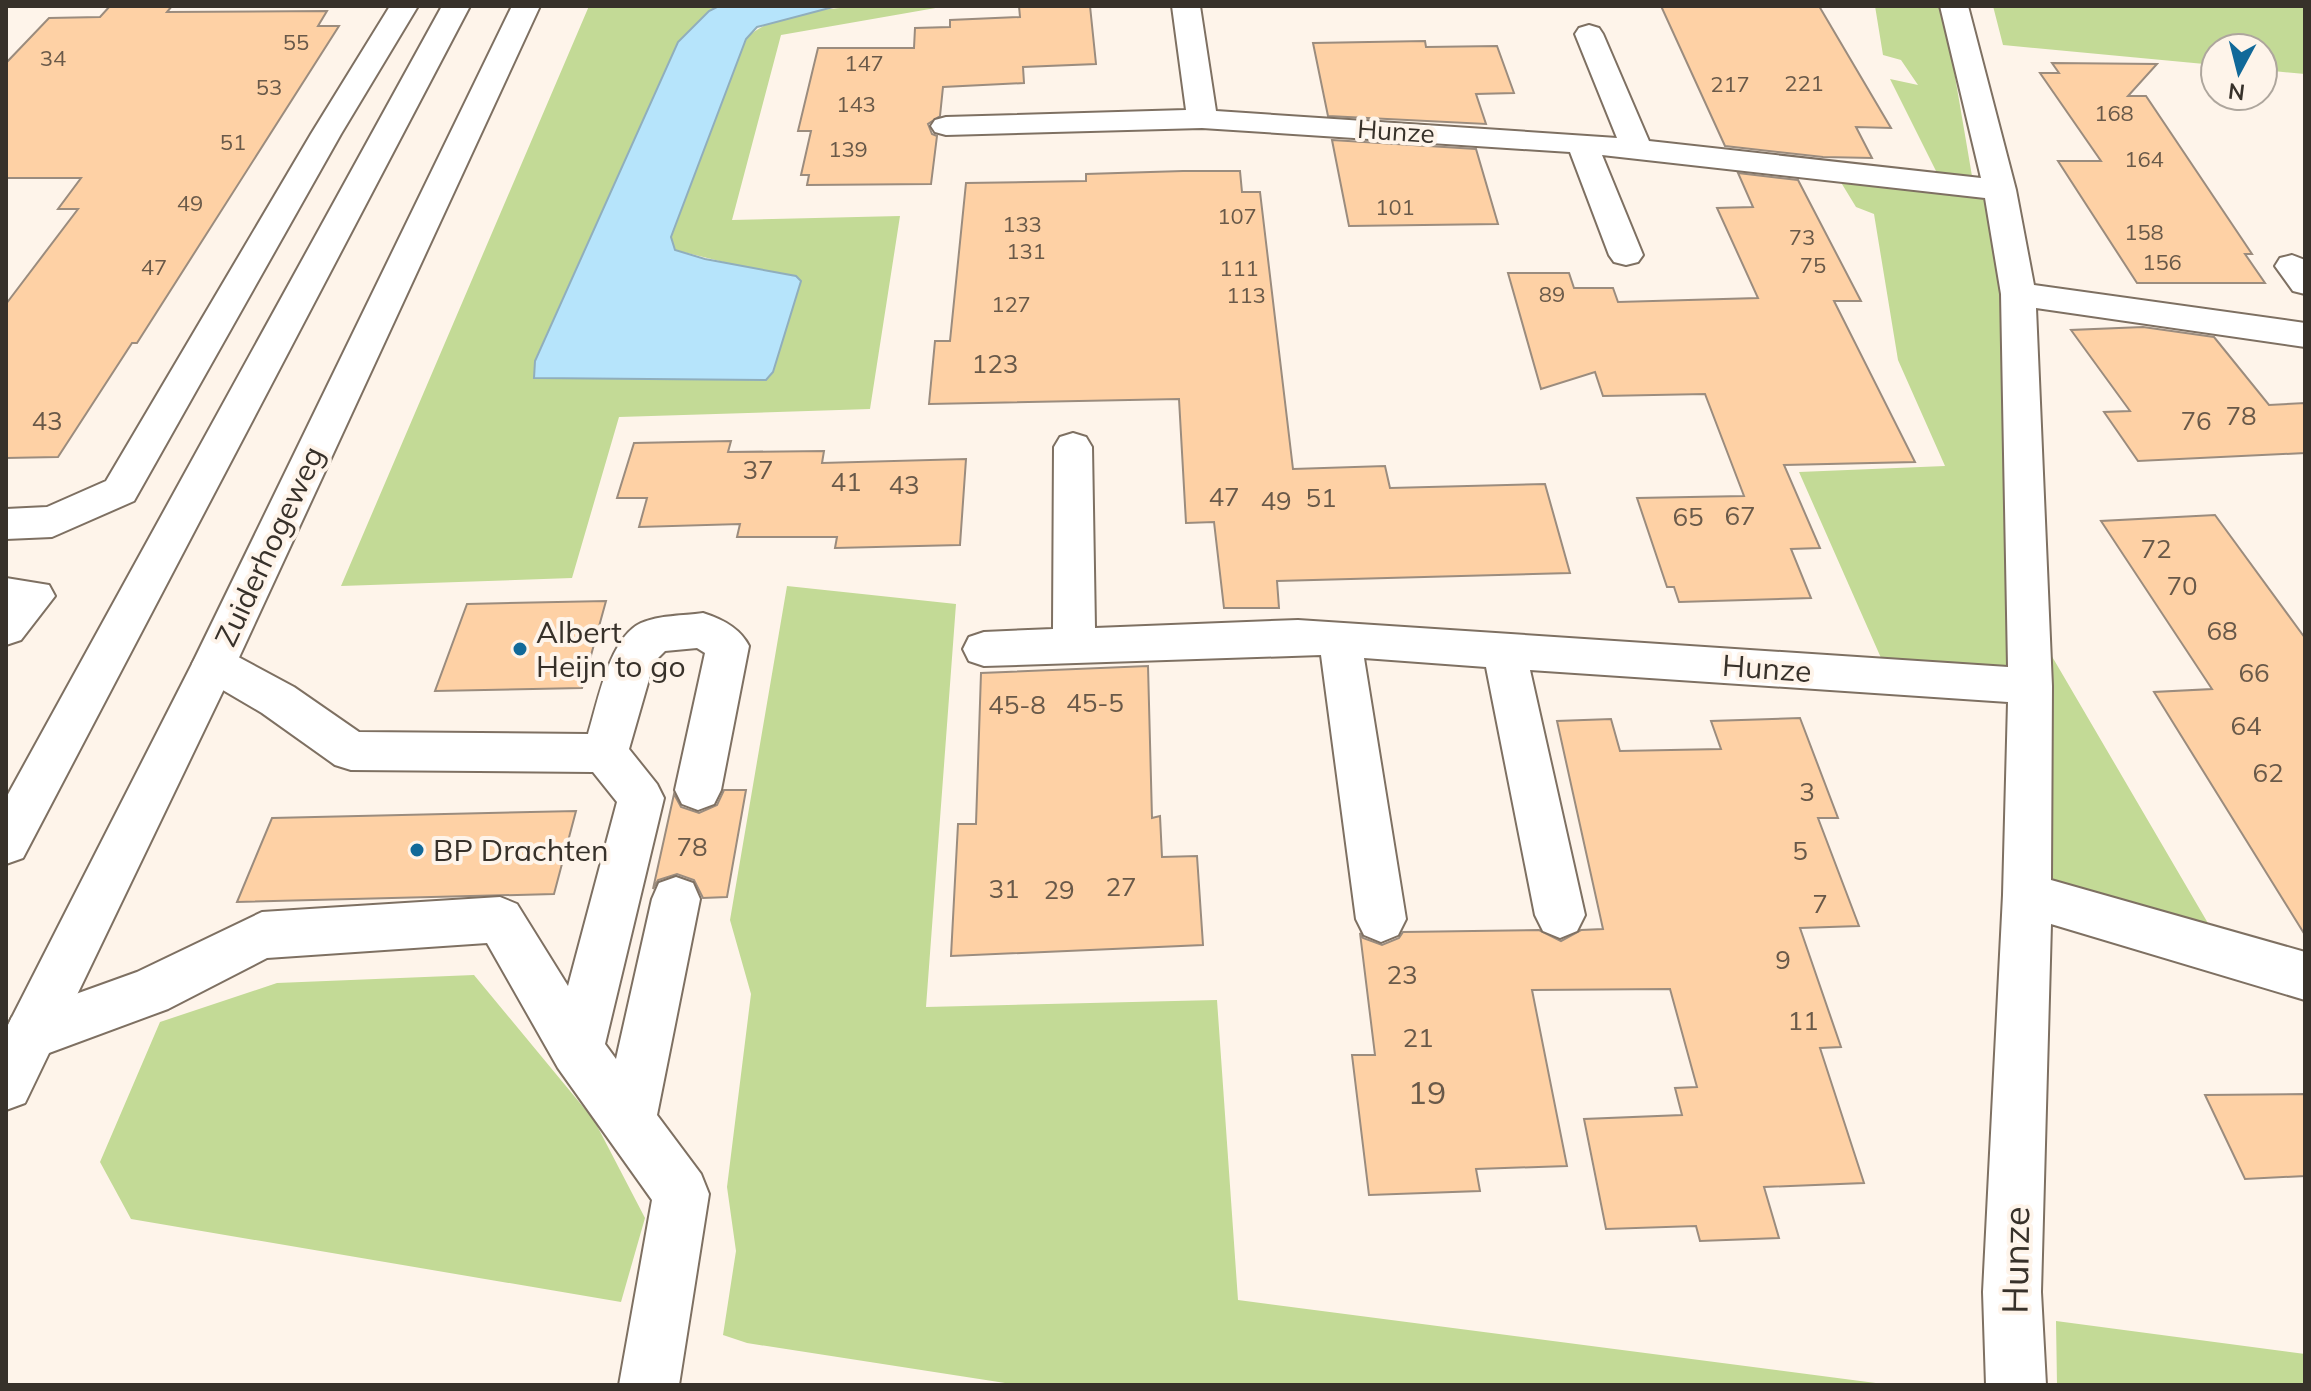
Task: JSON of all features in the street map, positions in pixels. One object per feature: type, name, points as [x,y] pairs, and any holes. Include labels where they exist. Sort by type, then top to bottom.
[{"type":"street","points":[[6,524],[52,522],[120,491],[326,134],[404,6]]},
{"type":"street","points":[[6,843],[456,6]]},
{"type":"street","name":"Zuiderhogeweg","points":[[6,1084],[214,664],[526,6]]},
{"type":"street","points":[[1186,6],[1202,119]]},
{"type":"street","name":"Hunze","points":[[1954,6],[2000,190],[2018,294],[2030,686],[2027,895],[2012,1292],[2016,1385]]},
{"type":"street","points":[[1589,34],[1637,149]]},
{"type":"street","name":"Hunze","points":[[946,126],[1202,119],[1582,143],[2000,190]]},
{"type":"street","points":[[1582,143],[1626,255]]},
{"type":"street","points":[[2018,294],[2305,335]]},
{"type":"street","points":[[1073,447],[1074,647]]},
{"type":"street","points":[[6,594],[34,596],[6,628]]},
{"type":"street","points":[[605,753],[635,654],[653,636],[703,630],[728,646],[698,790]]},
{"type":"street","name":"Hunze","points":[[984,649],[1298,637],[2030,686]]},
{"type":"street","points":[[1340,640],[1381,919]]},
{"type":"street","points":[[1504,649],[1560,915]]},
{"type":"street","points":[[214,664],[278,700],[351,751],[605,753]]},
{"type":"street","points":[[577,1050],[641,798],[605,753]]},
{"type":"street","points":[[2027,895],[2305,976]]},
{"type":"street","points":[[629,1120],[676,899]]},
{"type":"street","points":[[30,1035],[150,992],[262,935],[500,920],[577,1050],[681,1194],[649,1385]]},
{"type":"green space","points":[[589,6],[719,6],[709,11],[678,42],[535,360],[766,380],[773,372],[800,281],[675,250],[671,238],[746,39],[763,26],[812,11],[870,6],[947,6],[781,35],[732,220],[900,216],[870,409],[619,417],[572,578],[341,586]]},
{"type":"green space","points":[[1875,6],[1943,6],[1972,176],[1937,173],[1890,79],[1918,85],[1901,60],[1883,55]]},
{"type":"green space","points":[[1993,6],[2303,6],[2305,74],[2279,72],[2279,32],[2199,32],[2199,63],[2003,45]]},
{"type":"green space","points":[[1834,171],[2000,190],[2029,617],[2226,954],[2026,895],[2028,687],[1889,676],[1799,472],[1945,466],[1898,360],[1874,214],[1856,207]]},
{"type":"green space","points":[[787,586],[956,604],[926,1007],[1217,1000],[1238,1300],[1891,1385],[1018,1385],[747,1343],[723,1335],[736,1251],[727,1187],[751,994],[730,920]]},
{"type":"green space","points":[[474,975],[594,1120],[645,1218],[621,1302],[131,1219],[100,1162],[160,1022],[277,983]]},
{"type":"green space","points":[[2056,1321],[2305,1354],[2305,1385],[2057,1385]]},
{"type":"water","points":[[719,6],[837,6],[757,27],[746,39],[671,237],[675,250],[705,259],[796,276],[801,281],[773,372],[766,380],[534,378],[535,361],[678,42],[709,11]]},
{"type":"building","points":[[110,6],[172,6],[167,12],[327,11],[318,26],[339,26],[137,343],[132,343],[58,457],[6,458],[6,304],[78,209],[58,209],[81,178],[6,178],[6,63],[49,18],[100,17]]},
{"type":"building","points":[[1019,6],[1090,6],[1096,64],[1023,67],[1024,83],[943,87],[940,116],[928,124],[932,134],[937,136],[931,184],[807,185],[809,175],[801,175],[811,131],[798,131],[818,48],[914,48],[915,28],[950,27],[950,20],[1020,17]]},
{"type":"building","points":[[1661,6],[1819,6],[1891,128],[1856,127],[1872,158],[1823,157],[1725,146]]},
{"type":"building","points":[[1425,41],[1426,47],[1497,46],[1514,93],[1476,94],[1486,124],[1328,116],[1313,43]]},
{"type":"building","points":[[2052,63],[2157,64],[2128,96],[2146,96],[2252,254],[2245,254],[2265,283],[2137,283],[2058,161],[2101,161],[2040,73],[2059,73]]},
{"type":"building","points":[[1332,140],[1476,149],[1498,224],[1349,226]]},
{"type":"building","points":[[1240,171],[1242,192],[1260,192],[1293,469],[1385,466],[1390,488],[1545,484],[1570,573],[1277,581],[1279,608],[1224,608],[1214,522],[1186,523],[1179,399],[929,404],[935,341],[950,341],[966,183],[1086,181],[1086,174]]},
{"type":"building","points":[[1738,173],[1798,180],[1861,301],[1834,301],[1915,462],[1784,465],[1820,548],[1791,549],[1811,598],[1679,602],[1674,587],[1667,587],[1637,498],[1744,496],[1705,394],[1603,396],[1595,372],[1541,389],[1508,273],[1569,273],[1574,288],[1613,288],[1618,302],[1758,298],[1717,208],[1753,207]]},
{"type":"building","points":[[2143,327],[2214,337],[2269,405],[2305,403],[2305,453],[2138,461],[2104,412],[2130,411],[2071,330]]},
{"type":"building","points":[[731,441],[728,452],[824,451],[822,463],[966,459],[960,545],[835,548],[837,537],[737,537],[740,524],[639,527],[647,498],[617,498],[634,443]]},
{"type":"building","points":[[2215,515],[2305,638],[2305,935],[2154,692],[2212,689],[2101,521]]},
{"type":"building","points":[[606,601],[582,688],[435,691],[467,604]]},
{"type":"building","points":[[1148,666],[1152,818],[1160,816],[1162,857],[1197,856],[1203,945],[951,956],[958,824],[976,824],[981,673]]},
{"type":"building","points":[[1800,718],[1838,818],[1818,818],[1859,926],[1800,928],[1841,1047],[1820,1048],[1864,1183],[1764,1187],[1779,1238],[1700,1241],[1696,1226],[1606,1229],[1584,1119],[1682,1115],[1675,1088],[1697,1087],[1670,989],[1532,990],[1567,1166],[1476,1169],[1480,1191],[1369,1195],[1352,1055],[1375,1055],[1360,933],[1363,938],[1382,945],[1399,938],[1403,932],[1539,930],[1561,941],[1581,930],[1603,929],[1557,721],[1611,719],[1620,751],[1721,749],[1711,721]]},
{"type":"building","points":[[724,790],[746,790],[727,897],[703,898],[694,880],[677,874],[658,880],[653,889],[674,794],[681,807],[699,813],[717,805]]},
{"type":"building","points":[[576,811],[554,894],[237,902],[272,818]]},
{"type":"building","points":[[2305,1094],[2305,1176],[2245,1179],[2205,1095]]},
{"type":"place","name":"Albert Heijn to go","points":[[520,649]]},
{"type":"place","name":"BP Drachten","points":[[417,850]]}]
